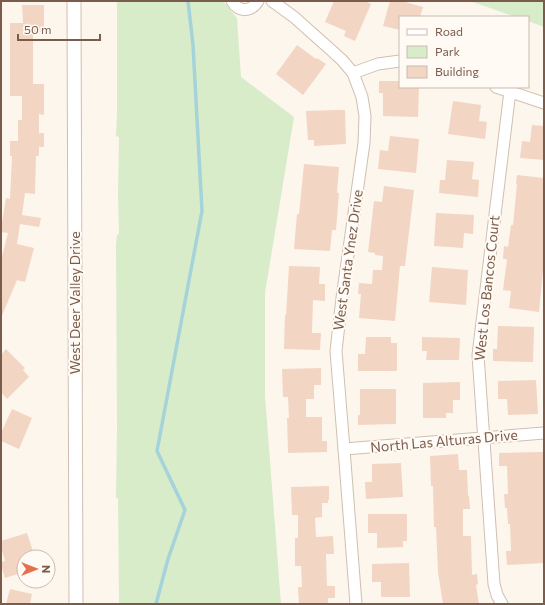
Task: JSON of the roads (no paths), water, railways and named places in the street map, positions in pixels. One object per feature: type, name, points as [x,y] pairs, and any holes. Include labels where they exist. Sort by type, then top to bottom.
[{"type":"street","name":"West Deer Valley Drive","points":[[74,1],[76,604]]},
{"type":"street","points":[[232,1],[237,7],[247,10],[256,5],[258,1]]},
{"type":"street","points":[[272,1],[294,17],[342,60],[353,73],[378,64],[399,60]]},
{"type":"street","name":"West Santa Ynez Drive","points":[[353,73],[362,97],[366,116],[364,143],[336,351],[356,604]]},
{"type":"street","points":[[500,88],[544,103]]},
{"type":"street","name":"West Los Bancos Court","points":[[502,604],[497,595],[494,584],[478,355],[510,91]]},
{"type":"street","name":"North Las Alturas Drive","points":[[344,449],[544,433]]},
{"type":"waterway","points":[[156,604],[168,559],[185,510],[157,451],[202,211],[193,45],[188,1]]}]
